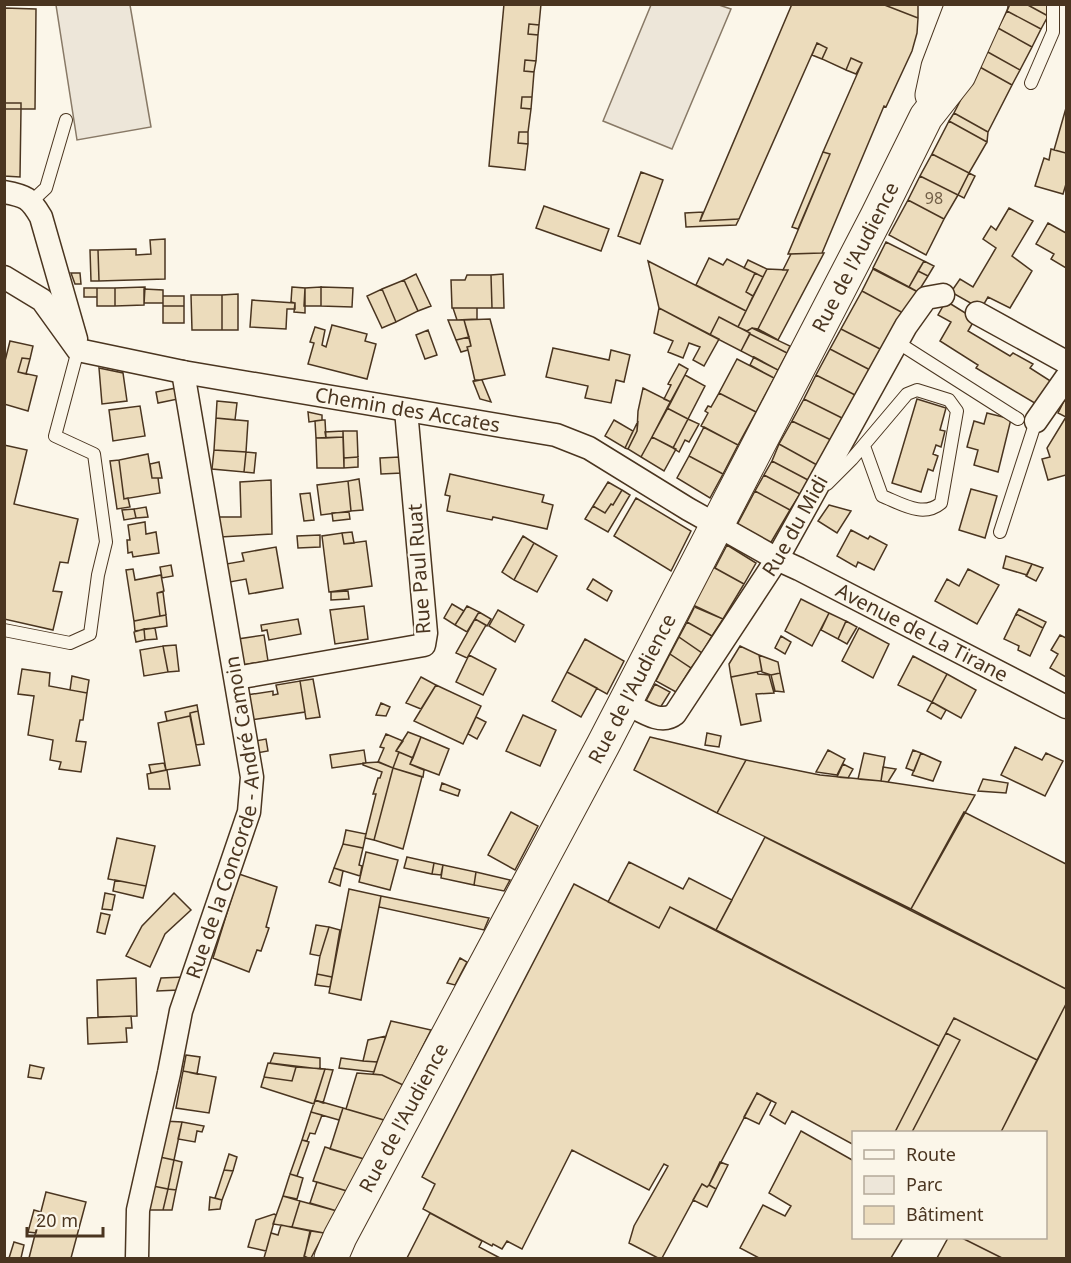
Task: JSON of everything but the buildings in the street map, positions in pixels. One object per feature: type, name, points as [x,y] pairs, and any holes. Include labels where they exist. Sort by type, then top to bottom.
[{"type":"street","name":"Rue de l'Audience","points":[[926,117],[938,67],[962,4]]},
{"type":"street","name":"Rue de l'Audience","points":[[331,1258],[340,1237],[717,525],[926,117],[959,75],[991,4]]},
{"type":"street","points":[[4,192],[21,195],[32,201],[41,217],[66,298],[78,350]]},
{"type":"street","points":[[4,277],[42,300],[78,350]]},
{"type":"street","name":"Rue du Midi","points":[[624,702],[660,719],[669,719],[675,714],[777,559],[897,342],[926,298],[942,295]]},
{"type":"street","points":[[977,313],[1066,362]]},
{"type":"street","name":"Chemin des Accates","points":[[78,350],[183,372],[556,435],[589,448],[777,559]]},
{"type":"street","name":"Rue de la Concorde - André Camoin","points":[[137,1258],[138,1210],[170,1073],[181,1011],[249,812],[252,777],[183,372]]},
{"type":"street","points":[[1027,420],[1066,378]]},
{"type":"street","name":"Rue Paul Ruat","points":[[236,678],[424,645],[426,633],[406,410]]},
{"type":"street","name":"Avenue de La Tirane","points":[[777,559],[1066,707]]},
{"type":"lane","points":[[1031,83],[1053,32],[1053,4]]},
{"type":"lane","points":[[32,201],[46,188],[66,120]]},
{"type":"lane","points":[[897,342],[1027,420],[1000,532]]},
{"type":"lane","points":[[4,630],[70,643],[90,634],[98,575],[106,543],[94,454],[55,436],[78,350]]},
{"type":"lane","points":[[811,499],[864,446],[907,394],[917,390],[949,400],[957,411],[941,503],[934,509],[921,512],[882,496],[864,446]]},
{"type":"green space","points":[[56,5],[130,5],[151,127],[77,140]]},
{"type":"green space","points":[[651,5],[719,5],[731,9],[672,149],[603,121]]}]
